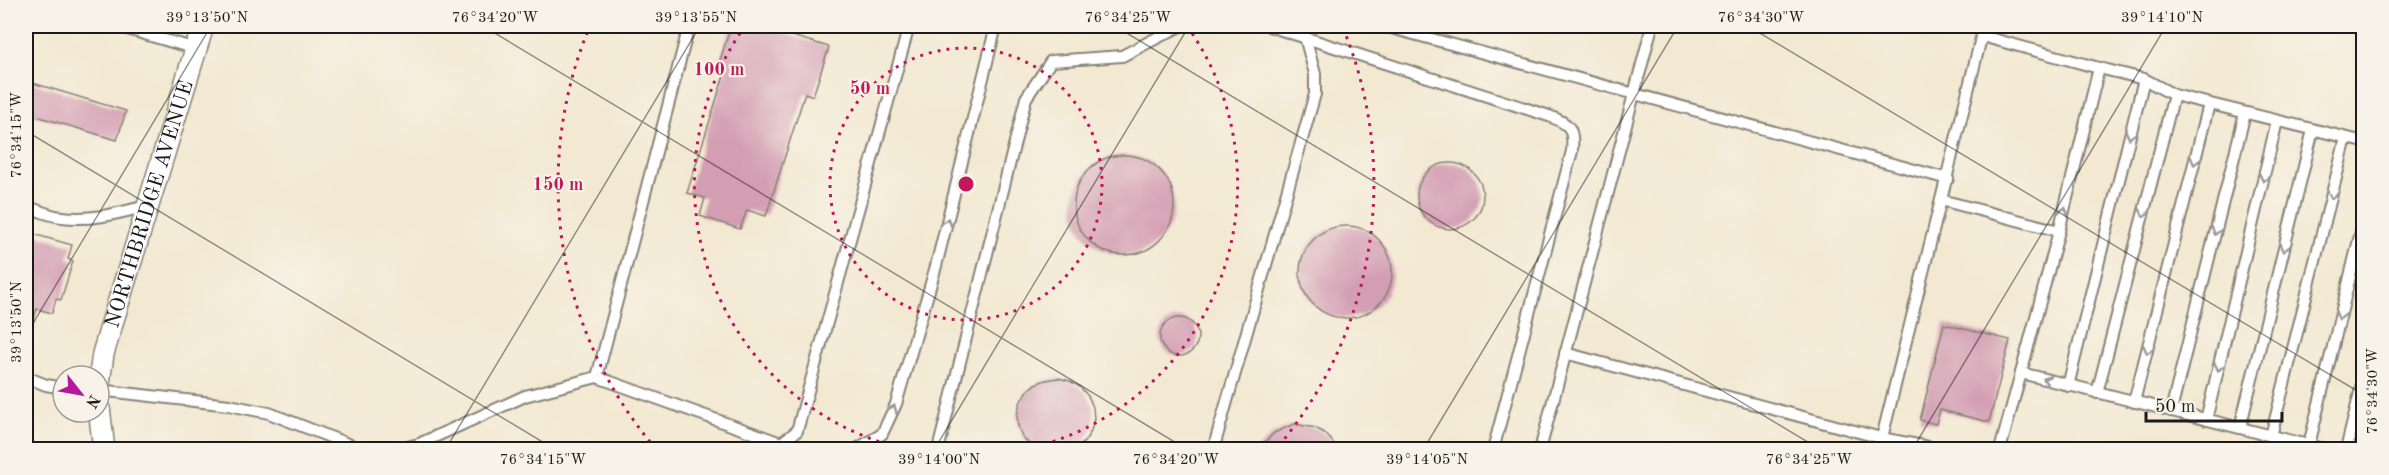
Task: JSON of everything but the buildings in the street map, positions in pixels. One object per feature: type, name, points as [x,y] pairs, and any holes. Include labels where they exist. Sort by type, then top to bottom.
[{"type":"street","name":"NORTHBRIDGE AVENUE","points":[[102,364],[203,26]]},
{"type":"street","points":[[101,424],[105,450]]},
{"type":"lane","points":[[117,26],[196,49]]},
{"type":"lane","points":[[597,377],[689,26]]},
{"type":"lane","points":[[396,450],[419,444],[525,396],[597,377],[781,443],[797,431],[909,26]]},
{"type":"lane","points":[[855,450],[882,434],[896,404],[936,266],[996,26]]},
{"type":"lane","points":[[938,450],[1026,98],[1051,61],[1122,56],[1180,26]]},
{"type":"lane","points":[[1269,26],[1549,116],[1563,121],[1569,127],[1573,137],[1572,151],[1493,450]]},
{"type":"lane","points":[[1384,26],[1947,179]]},
{"type":"lane","points":[[1540,450],[1652,26]]},
{"type":"lane","points":[[1880,444],[1983,31],[2099,68],[2144,79],[2174,95],[2364,142]]},
{"type":"lane","points":[[1213,450],[1315,94],[1315,74],[1305,37]]},
{"type":"lane","points":[[2000,450],[2059,231],[2099,68]]},
{"type":"lane","points":[[2068,386],[2144,79]]},
{"type":"lane","points":[[2097,393],[2174,95]]},
{"type":"lane","points":[[2134,402],[2209,104]]},
{"type":"lane","points":[[2171,411],[2245,113]]},
{"type":"lane","points":[[2206,420],[2277,121]]},
{"type":"lane","points":[[2240,428],[2313,130]]},
{"type":"lane","points":[[2271,436],[2346,138]]},
{"type":"lane","points":[[1941,200],[2059,231]]},
{"type":"lane","points":[[26,206],[60,217],[86,218],[107,216],[148,206]]},
{"type":"lane","points":[[2309,445],[2364,219]]},
{"type":"lane","points":[[1565,353],[1880,444],[1944,450]]},
{"type":"lane","points":[[2021,373],[2328,450]]},
{"type":"lane","points":[[2346,450],[2364,376]]},
{"type":"lane","points":[[26,377],[51,386]]},
{"type":"lane","points":[[111,391],[229,405],[269,413],[363,450]]},
{"type":"lane","points":[[776,441],[796,450]]}]
